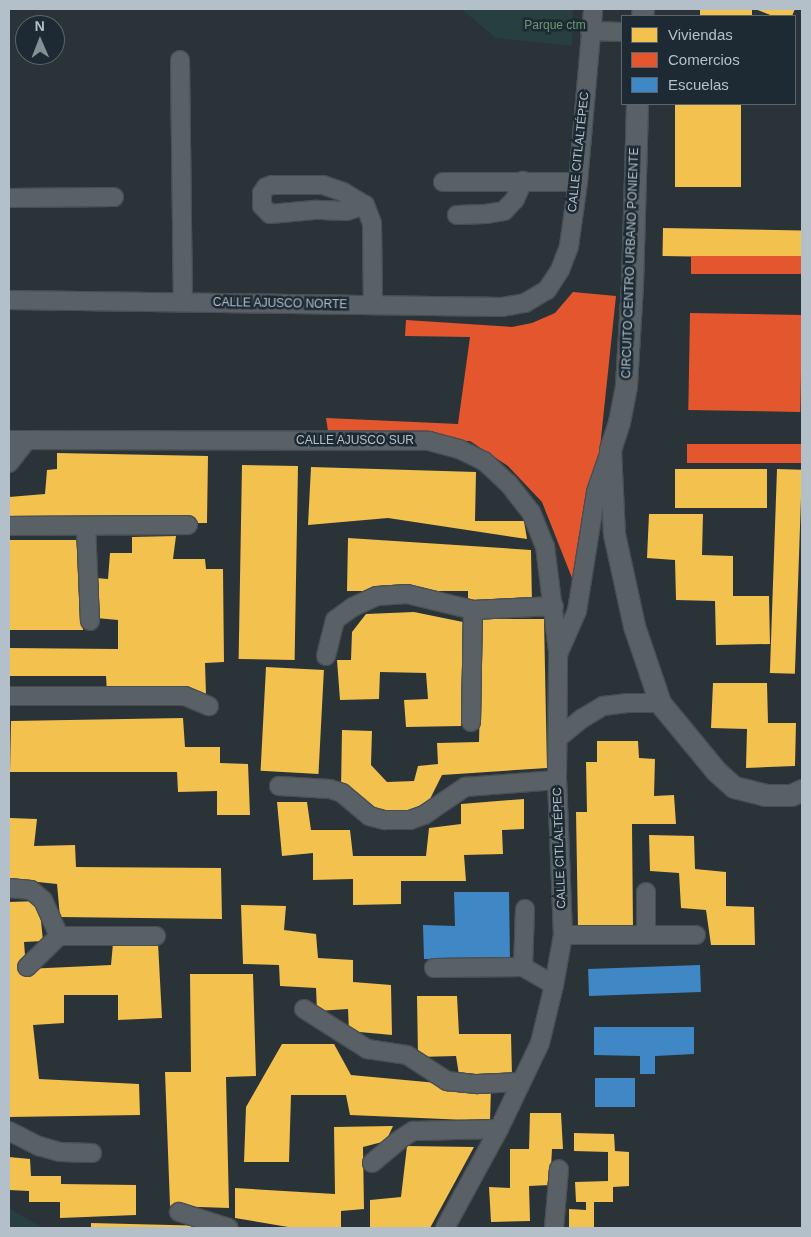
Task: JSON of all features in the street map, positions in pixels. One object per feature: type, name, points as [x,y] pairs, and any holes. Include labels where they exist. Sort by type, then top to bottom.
[{"type":"street","name":"CALLE CITLALTÉPEC","points":[[547,290],[560,270],[569,246],[578,182],[593,9]]},
{"type":"street","points":[[590,31],[621,32]]},
{"type":"street","points":[[180,60],[183,302]]},
{"type":"street","name":"CIRCUITO CENTRO URBANO PONIENTE","points":[[610,450],[619,422],[626,386],[632,284],[637,105]]},
{"type":"street","points":[[458,215],[504,211],[515,199],[523,181]]},
{"type":"street","points":[[443,182],[578,182]]},
{"type":"street","points":[[365,205],[347,211],[314,210],[270,214],[262,206],[262,193],[266,187],[272,185],[324,185],[343,192],[365,205],[372,223],[373,305]]},
{"type":"street","points":[[9,198],[114,197]]},
{"type":"street","name":"CALLE AJUSCO NORTE","points":[[9,300],[502,306],[525,303],[547,290]]},
{"type":"street","name":"CALLE AJUSCO SUR","points":[[9,440],[429,441],[459,449],[484,461],[508,483],[531,512],[545,546],[554,606],[558,654]]},
{"type":"street","points":[[9,463],[27,440]]},
{"type":"street","name":"CALLE CITLALTÉPEC","points":[[447,1228],[499,1129],[540,1043],[554,985],[563,935],[557,780],[558,654],[577,611],[596,492],[610,450]]},
{"type":"street","points":[[610,450],[614,534],[634,626],[660,703],[716,771],[734,787],[765,796],[791,795],[802,790]]},
{"type":"street","points":[[9,526],[188,525]]},
{"type":"street","points":[[86,526],[90,621]]},
{"type":"street","points":[[326,656],[335,620],[353,607],[377,596],[407,594],[474,610],[554,606]]},
{"type":"street","points":[[471,722],[474,610]]},
{"type":"street","points":[[9,696],[185,696],[209,706]]},
{"type":"street","points":[[558,738],[583,718],[603,706],[627,703],[660,703]]},
{"type":"street","points":[[558,708],[583,718]]},
{"type":"street","points":[[279,786],[330,789],[342,793],[369,816],[384,820],[410,820],[424,815],[465,787],[557,780]]},
{"type":"street","points":[[9,888],[31,890],[43,900],[58,936]]},
{"type":"street","points":[[646,892],[646,935]]},
{"type":"street","points":[[523,967],[525,909]]},
{"type":"street","points":[[563,935],[696,935]]},
{"type":"street","points":[[27,966],[58,936],[156,936]]},
{"type":"street","points":[[434,968],[523,967],[554,985]]},
{"type":"street","points":[[304,1009],[367,1049],[407,1055],[447,1081],[477,1084],[521,1082]]},
{"type":"street","points":[[372,1163],[413,1131],[499,1129]]},
{"type":"street","points":[[9,1131],[40,1146],[60,1152],[92,1153]]},
{"type":"street","points":[[554,1228],[559,1169]]},
{"type":"street","points":[[179,1212],[229,1228]]},
{"type":"green space","name":"Parque ctm","points":[[461,9],[573,9],[572,46],[496,38]]},
{"type":"green space","points":[[9,1208],[43,1228],[9,1228]]},
{"type":"building: Viviendas","points":[[700,9],[752,9],[752,15],[700,15]]},
{"type":"building: Viviendas","points":[[755,9],[795,9],[792,15],[770,15]]},
{"type":"building: Viviendas","points":[[675,105],[741,105],[741,187],[675,187]]},
{"type":"building: Viviendas","points":[[663,228],[802,230],[801,258],[663,256]]},
{"type":"building: Viviendas","points":[[57,453],[208,456],[207,523],[9,523],[9,497],[45,494],[47,470],[57,469]]},
{"type":"building: Viviendas","points":[[242,465],[298,466],[295,660],[239,659]]},
{"type":"building: Viviendas","points":[[311,467],[476,472],[475,521],[524,521],[527,539],[388,518],[308,525]]},
{"type":"building: Viviendas","points":[[675,469],[767,469],[767,508],[675,508]]},
{"type":"building: Viviendas","points":[[777,469],[802,470],[795,674],[770,673]]},
{"type":"building: Viviendas","points":[[649,514],[703,514],[702,555],[733,556],[733,596],[769,596],[770,644],[716,645],[715,601],[676,600],[675,560],[647,558]]},
{"type":"building: Viviendas","points":[[176,536],[173,559],[205,559],[206,569],[223,569],[224,662],[205,663],[206,695],[107,692],[106,676],[9,676],[9,648],[118,649],[118,620],[96,618],[96,578],[108,579],[110,553],[132,553],[132,537]]},
{"type":"building: Viviendas","points":[[348,538],[531,550],[532,604],[468,603],[468,591],[347,591]]},
{"type":"building: Viviendas","points":[[9,540],[83,540],[83,630],[9,630]]},
{"type":"building: Viviendas","points":[[414,612],[463,622],[461,726],[406,727],[404,700],[428,699],[426,673],[380,672],[379,699],[340,700],[337,660],[351,660],[352,632],[366,614]]},
{"type":"building: Viviendas","points":[[482,619],[544,619],[547,768],[442,775],[424,811],[376,813],[341,790],[342,730],[372,731],[371,765],[387,782],[414,781],[418,766],[438,764],[437,743],[479,742]]},
{"type":"building: Viviendas","points":[[266,667],[324,670],[318,774],[261,771]]},
{"type":"building: Viviendas","points":[[713,683],[767,683],[768,723],[796,723],[795,766],[746,768],[747,729],[711,728]]},
{"type":"building: Viviendas","points":[[183,718],[185,747],[220,747],[220,763],[248,764],[250,815],[217,815],[217,791],[178,792],[177,772],[10,772],[11,721]]},
{"type":"building: Viviendas","points":[[597,741],[638,741],[639,758],[655,759],[654,796],[674,795],[676,824],[632,824],[633,928],[578,929],[576,812],[587,812],[586,762],[597,762]]},
{"type":"building: Viviendas","points":[[524,799],[524,829],[502,830],[503,854],[464,855],[466,881],[401,881],[401,904],[353,905],[353,879],[313,880],[313,853],[282,856],[277,802],[307,802],[311,830],[350,830],[353,856],[426,856],[429,828],[461,824],[461,804]]},
{"type":"building: Viviendas","points":[[10,818],[37,819],[34,846],[75,845],[76,867],[221,868],[222,919],[60,917],[57,884],[9,879]]},
{"type":"building: Viviendas","points":[[649,835],[694,836],[695,869],[726,872],[726,906],[754,907],[755,945],[711,945],[706,910],[681,908],[679,873],[650,871]]},
{"type":"building: Viviendas","points":[[39,901],[43,941],[24,942],[26,969],[111,965],[113,943],[158,943],[162,1018],[118,1020],[118,995],[64,995],[64,1023],[33,1025],[39,1079],[139,1084],[140,1115],[9,1117],[9,902]]},
{"type":"building: Viviendas","points":[[241,905],[286,906],[284,930],[316,934],[318,958],[353,960],[353,982],[391,985],[392,1035],[349,1031],[348,1009],[317,1011],[316,988],[280,986],[279,965],[243,964]]},
{"type":"building: Viviendas","points":[[190,974],[253,974],[256,1076],[226,1077],[229,1208],[170,1206],[165,1072],[191,1072]]},
{"type":"building: Viviendas","points":[[417,996],[457,996],[459,1034],[511,1034],[512,1076],[459,1075],[456,1056],[418,1057]]},
{"type":"building: Viviendas","points":[[282,1044],[334,1044],[351,1075],[491,1088],[490,1121],[350,1115],[346,1095],[291,1095],[289,1162],[244,1162],[246,1107]]},
{"type":"building: Viviendas","points":[[530,1113],[561,1113],[563,1149],[552,1149],[550,1185],[529,1186],[530,1221],[491,1222],[489,1187],[510,1188],[510,1149],[529,1149]]},
{"type":"building: Viviendas","points":[[393,1126],[386,1141],[363,1147],[364,1209],[341,1211],[341,1228],[294,1228],[235,1218],[235,1188],[335,1194],[334,1127]]},
{"type":"building: Viviendas","points":[[574,1133],[614,1134],[615,1151],[629,1152],[629,1186],[613,1187],[613,1202],[594,1202],[594,1228],[569,1228],[569,1209],[586,1210],[586,1202],[576,1202],[575,1182],[608,1181],[608,1152],[574,1151]]},
{"type":"building: Viviendas","points":[[407,1146],[474,1147],[430,1228],[370,1228],[370,1200],[401,1197]]},
{"type":"building: Viviendas","points":[[9,1157],[30,1159],[31,1176],[61,1176],[61,1184],[136,1185],[136,1215],[60,1218],[60,1202],[29,1202],[29,1191],[9,1190]]},
{"type":"building: Viviendas","points":[[91,1223],[210,1226],[213,1228],[91,1228]]},
{"type":"building: Comercios","points":[[691,256],[802,256],[802,274],[691,274]]},
{"type":"building: Comercios","points":[[573,292],[616,296],[599,457],[574,583],[542,502],[508,466],[470,441],[329,438],[326,418],[458,424],[470,337],[405,336],[406,320],[512,327],[532,323],[555,313]]},
{"type":"building: Comercios","points":[[690,313],[802,315],[800,412],[688,410]]},
{"type":"building: Comercios","points":[[687,444],[802,444],[802,463],[687,463]]},
{"type":"building: Escuelas","points":[[454,892],[509,892],[510,962],[424,959],[423,925],[455,926]]},
{"type":"building: Escuelas","points":[[700,965],[701,992],[589,996],[588,969]]},
{"type":"building: Escuelas","points":[[594,1027],[694,1027],[694,1054],[655,1056],[655,1074],[640,1074],[640,1056],[594,1055]]},
{"type":"building: Escuelas","points":[[595,1078],[635,1078],[635,1107],[595,1107]]}]
